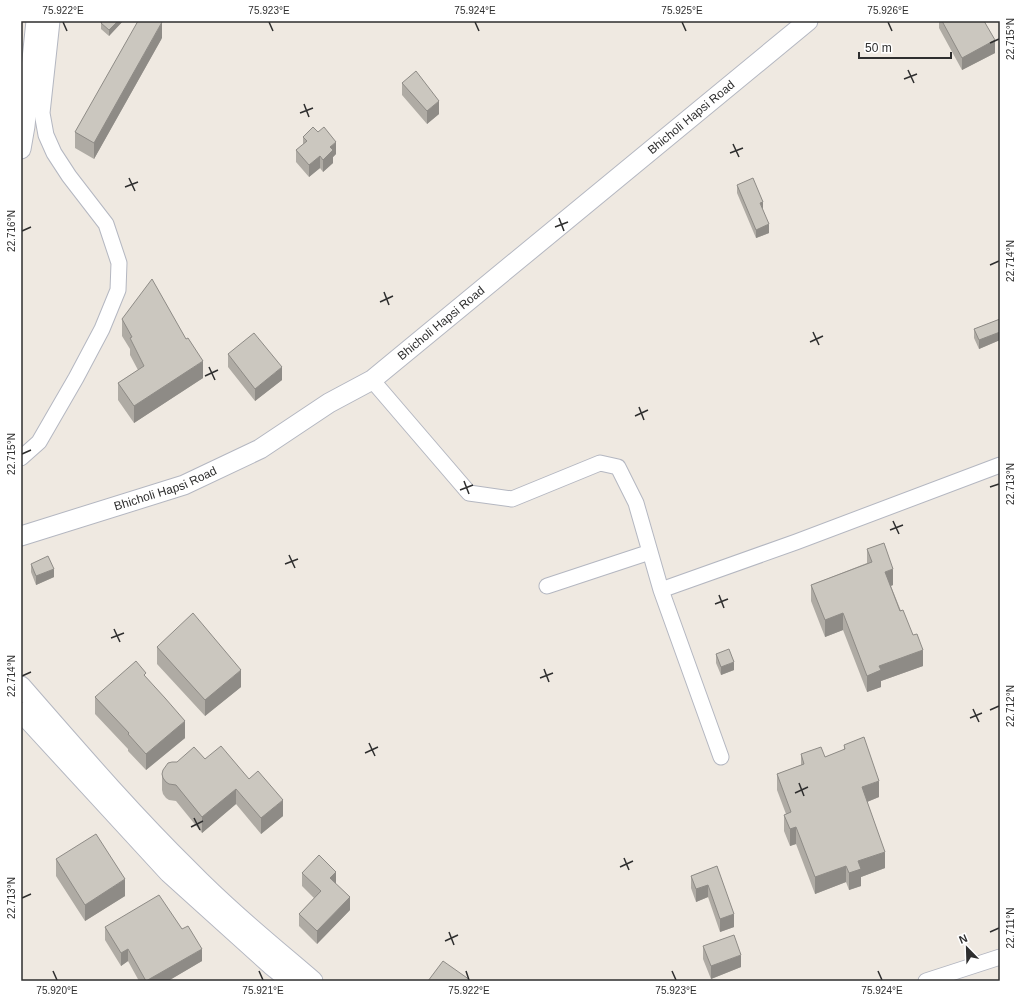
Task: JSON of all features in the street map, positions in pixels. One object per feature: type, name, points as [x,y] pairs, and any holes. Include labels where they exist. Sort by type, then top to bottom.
[{"type":"street","points":[[21,149],[25,126],[36,21]]},
{"type":"street","points":[[21,458],[39,442],[76,378],[102,329],[118,290],[119,263],[106,224],[68,176],[54,153],[46,135],[42,112],[52,21]]},
{"type":"street","name":"Bhicholi Hapsi Road","points":[[21,536],[184,485],[260,449],[329,403],[372,380],[808,21]]},
{"type":"street","points":[[372,380],[469,493],[512,500],[600,463],[618,467],[636,503],[661,590],[720,757]]},
{"type":"street","points":[[661,590],[796,542],[1000,465]]},
{"type":"street","points":[[547,586],[650,552]]},
{"type":"street","points":[[21,686],[127,806],[189,871],[259,936],[314,981]]},
{"type":"street","points":[[21,712],[169,873],[271,965],[291,981]]},
{"type":"street","points":[[926,981],[1000,957]]},
{"type":"building","points":[[103,21],[118,21],[109,30],[101,23]]},
{"type":"building","points":[[138,21],[162,22],[94,143],[75,132]]},
{"type":"building","points":[[942,21],[984,21],[995,40],[962,58]]},
{"type":"building","points":[[416,71],[439,101],[427,111],[402,83]]},
{"type":"building","points":[[313,127],[318,132],[324,127],[336,142],[330,147],[333,150],[323,160],[320,156],[309,165],[296,150],[307,141],[303,137]]},
{"type":"building","points":[[753,178],[763,202],[760,203],[769,224],[756,230],[737,185]]},
{"type":"building","points":[[152,279],[186,339],[188,338],[203,361],[134,406],[118,383],[144,366],[130,338],[132,337],[122,319]]},
{"type":"building","points":[[1000,319],[1000,332],[979,340],[974,329]]},
{"type":"building","points":[[254,333],[282,367],[255,389],[228,354]]},
{"type":"building","points":[[884,543],[893,569],[885,572],[900,611],[903,610],[913,635],[917,634],[923,650],[879,666],[881,670],[867,676],[843,613],[825,620],[811,585],[872,562],[867,549]]},
{"type":"building","points":[[48,556],[54,569],[36,576],[31,564]]},
{"type":"building","points":[[193,613],[241,670],[205,700],[157,647]]},
{"type":"building","points":[[729,649],[734,662],[721,667],[716,654]]},
{"type":"building","points":[[136,661],[146,673],[144,675],[185,721],[146,754],[128,734],[129,733],[95,697]]},
{"type":"building","points":[[864,737],[879,781],[862,787],[885,852],[858,861],[861,869],[849,873],[846,866],[815,877],[796,827],[790,829],[784,815],[791,812],[777,774],[804,764],[801,754],[821,747],[825,757],[845,749],[844,745]]},
{"type":"building","points":[[221,746],[249,779],[258,771],[283,800],[261,818],[236,789],[202,817],[176,785],[169,784],[163,778],[163,770],[168,763],[177,762],[194,747],[205,759]]},
{"type":"building","points":[[96,834],[125,879],[85,905],[56,859]]},
{"type":"building","points":[[319,855],[336,872],[330,878],[350,897],[317,931],[299,914],[321,891],[302,873]]},
{"type":"building","points":[[717,866],[734,914],[720,919],[708,885],[696,889],[691,876]]},
{"type":"building","points":[[159,895],[182,929],[188,926],[202,949],[146,981],[128,949],[121,953],[105,927]]},
{"type":"building","points":[[734,935],[741,955],[711,966],[703,946]]},
{"type":"building","points":[[443,961],[470,980],[428,981]]}]
